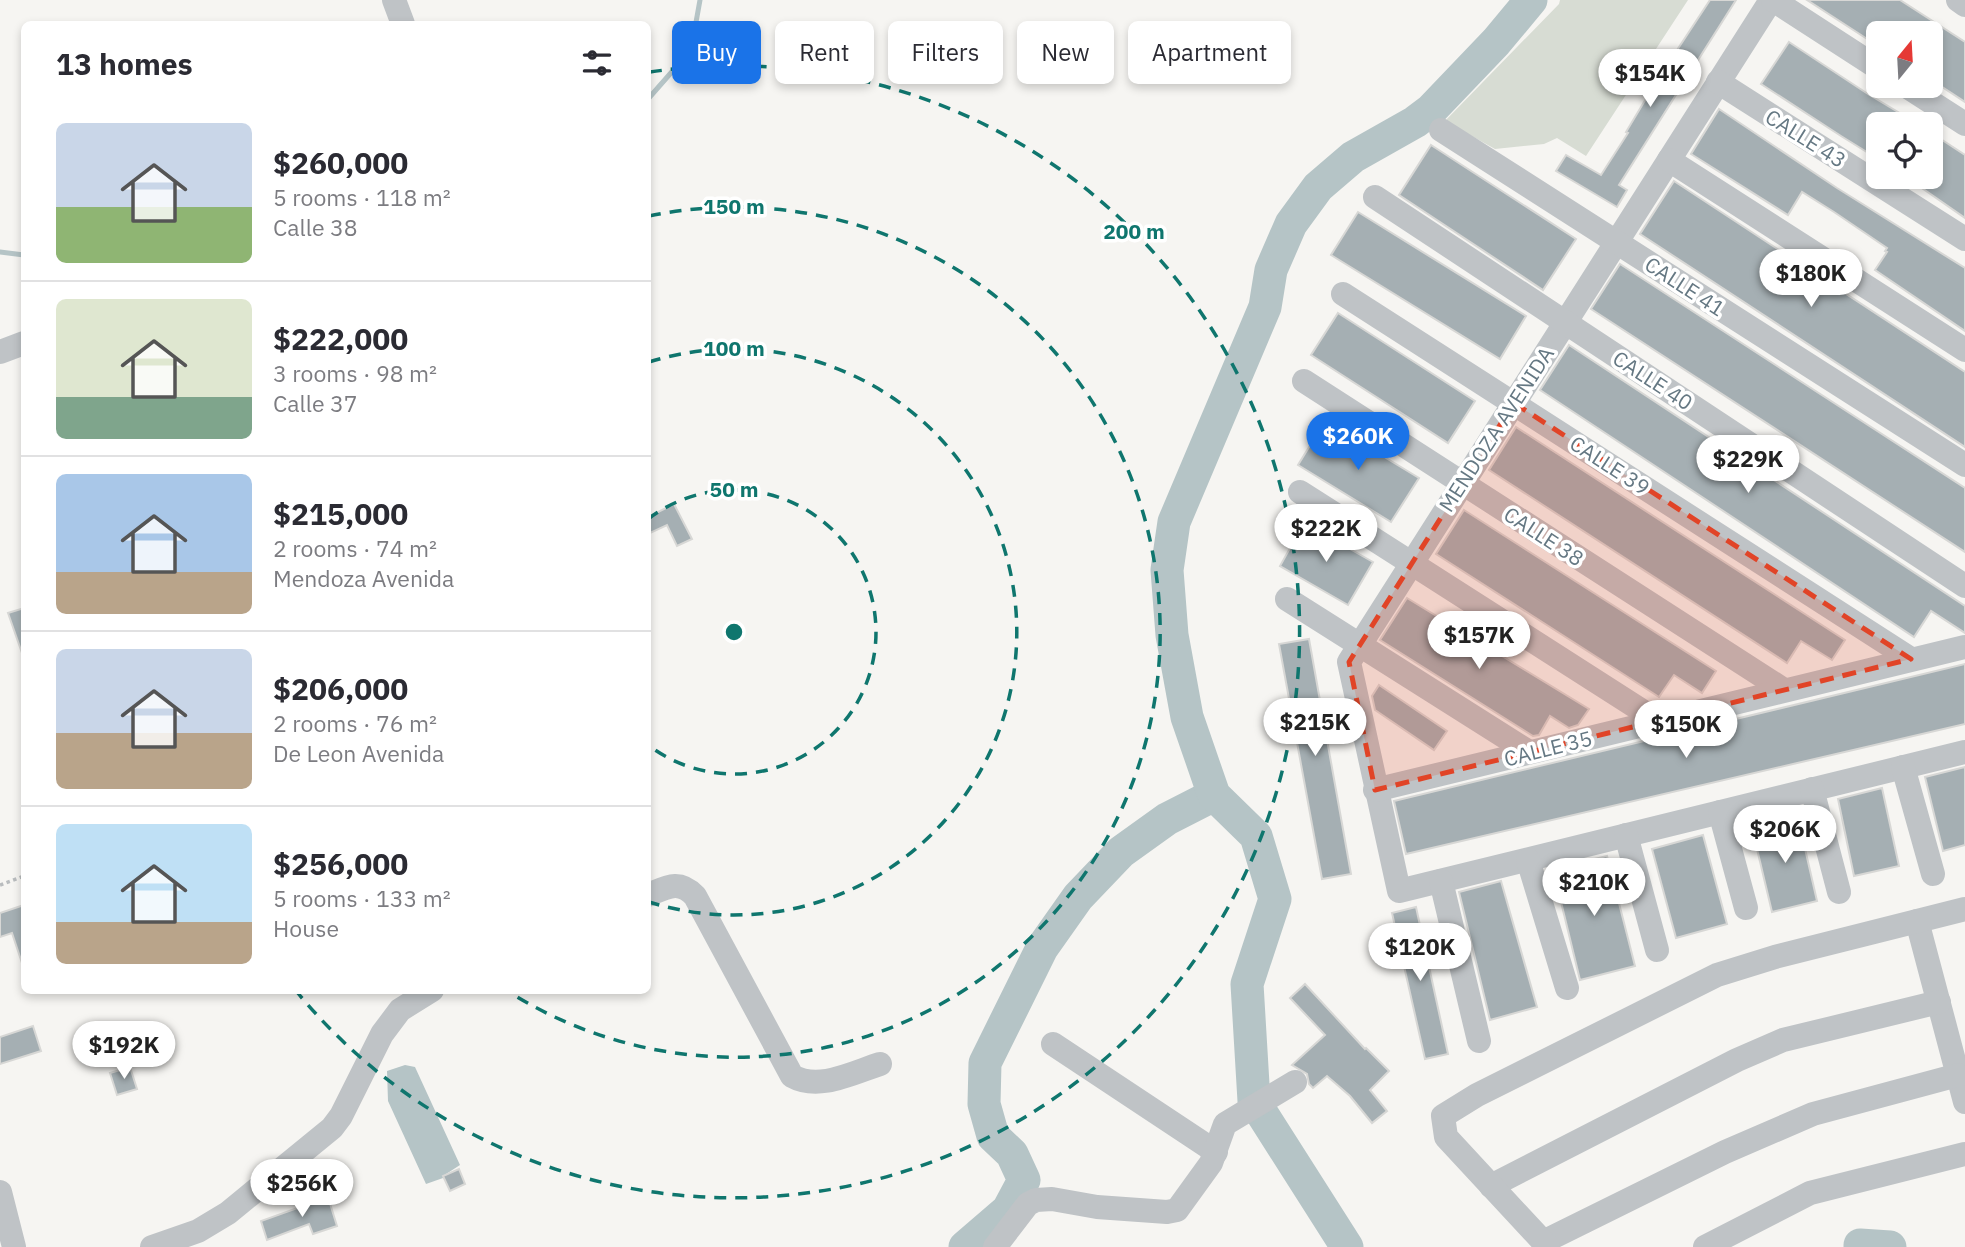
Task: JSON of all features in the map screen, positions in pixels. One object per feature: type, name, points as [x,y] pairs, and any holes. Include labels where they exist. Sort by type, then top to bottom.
[{"type":"street","points":[[394,0],[402,21]]},
{"type":"street","points":[[1772,0],[1866,60]]},
{"type":"street","name":"MENDOZA AVENIDA","points":[[1441,881],[1399,891],[1349,662],[1772,0]]},
{"type":"street","points":[[1958,0],[1965,5]]},
{"type":"street","name":"CALLE 43","points":[[1718,82],[1965,239]]},
{"type":"street","points":[[1925,98],[1965,124]]},
{"type":"street","name":"CALLE 41","points":[[1441,130],[1965,465]]},
{"type":"street","points":[[1669,160],[1965,350]]},
{"type":"street","name":"CALLE 40","points":[[1375,197],[1965,586]]},
{"type":"street","name":"CALLE 39","points":[[1343,294],[1911,659]]},
{"type":"street","points":[[0,352],[21,344]]},
{"type":"street","name":"CALLE 38","points":[[1304,382],[1784,690]]},
{"type":"street","points":[[1300,492],[1658,721]]},
{"type":"street","points":[[1287,599],[1529,752]]},
{"type":"street","name":"CALLE 35","points":[[1376,790],[1965,646]]},
{"type":"street","points":[[1479,1041],[1441,881],[1965,752]]},
{"type":"street","points":[[1903,767],[1933,874]]},
{"type":"street","points":[[1812,789],[1839,892]]},
{"type":"street","points":[[1720,812],[1746,908]]},
{"type":"street","points":[[1626,835],[1657,950]]},
{"type":"street","points":[[1528,860],[1567,988]]},
{"type":"street","points":[[651,894],[671,885],[687,887],[695,896],[793,1076],[803,1082],[818,1083],[880,1064]]},
{"type":"street","points":[[1958,1075],[1813,1114],[1725,1153],[1546,1244],[1446,1137],[1443,1116],[1477,1095],[1717,975],[1775,957],[1965,909]]},
{"type":"street","points":[[1917,921],[1965,1102]]},
{"type":"street","points":[[152,1247],[198,1231],[228,1213],[332,1128],[341,1116],[388,1026],[400,1010],[426,994]]},
{"type":"street","points":[[1491,1186],[1737,1060],[1783,1040],[1939,1002]]},
{"type":"street","points":[[1053,1044],[1216,1152]]},
{"type":"street","points":[[995,1247],[1028,1204],[1036,1200],[1052,1199],[1097,1207],[1167,1212],[1177,1210],[1211,1163],[1225,1124],[1284,1088]]},
{"type":"street","points":[[1705,1247],[1810,1193],[1965,1154]]},
{"type":"street","points":[[0,1192],[14,1247]]},
{"type":"path","points":[[0,885],[21,878]]},
{"type":"highlighted area","points":[[1514,403],[1911,659],[1784,690],[1375,790],[1349,662]]},
{"type":"shaded area","points":[[1560,0],[1688,0],[1586,156],[1557,138],[1544,144],[1495,149],[1445,121],[1559,4]]},
{"type":"shaded area","points":[[405,1065],[415,1067],[460,1165],[443,1178],[426,1184],[388,1101],[387,1071]]},
{"type":"building","points":[[1710,0],[1736,0],[1619,185],[1627,190],[1617,207],[1556,171],[1566,155],[1601,175],[1656,82]]},
{"type":"building","points":[[1807,0],[1900,0],[1932,21],[1866,21],[1866,38]]},
{"type":"building","points":[[1943,28],[1965,42],[1965,102],[1943,88]]},
{"type":"building","points":[[1789,42],[1866,93],[1866,98],[1875,98],[1898,112],[1866,112],[1866,152],[1761,84]]},
{"type":"building","points":[[1719,109],[1837,188],[1965,268],[1965,331],[1875,270],[1887,248],[1834,212],[1802,192],[1788,215],[1691,154]]},
{"type":"building","points":[[1943,141],[1965,155],[1965,218],[1923,189],[1943,189]]},
{"type":"building","points":[[1431,145],[1576,239],[1543,290],[1399,195]]},
{"type":"building","points":[[1674,181],[1965,372],[1965,447],[1640,234]]},
{"type":"building","points":[[1358,212],[1526,316],[1500,359],[1331,255]]},
{"type":"building","points":[[1620,264],[1965,488],[1965,552],[1591,309]]},
{"type":"building","points":[[1338,313],[1475,401],[1448,443],[1311,355]]},
{"type":"building","points":[[1569,345],[1965,606],[1965,633],[1931,611],[1914,637],[1540,390]]},
{"type":"building","points":[[1325,421],[1419,478],[1391,522],[1298,465]]},
{"type":"building","points":[[1516,427],[1845,640],[1832,660],[1801,641],[1787,663],[1489,470]]},
{"type":"building","points":[[674,504],[692,539],[677,546],[667,525],[651,533],[651,516]]},
{"type":"building","points":[[1464,510],[1716,671],[1702,693],[1674,675],[1659,697],[1436,554]]},
{"type":"building","points":[[1304,523],[1373,562],[1348,605],[1280,566]]},
{"type":"building","points":[[1407,598],[1589,709],[1578,725],[1569,728],[1550,716],[1539,735],[1533,736],[1380,640]]},
{"type":"building","points":[[21,609],[21,650],[8,613]]},
{"type":"building","points":[[1309,639],[1351,874],[1322,879],[1279,644]]},
{"type":"building","points":[[1965,664],[1965,724],[1406,854],[1394,801]]},
{"type":"building","points":[[1379,685],[1447,731],[1434,750],[1375,710],[1372,696]]},
{"type":"building","points":[[1965,767],[1965,845],[1943,851],[1925,777]]},
{"type":"building","points":[[1882,788],[1899,866],[1854,876],[1838,799]]},
{"type":"building","points":[[1798,818],[1817,901],[1772,912],[1752,828]]},
{"type":"building","points":[[1703,835],[1727,924],[1676,938],[1652,849]]},
{"type":"building","points":[[1607,856],[1635,966],[1580,980],[1553,869]]},
{"type":"building","points":[[1501,881],[1537,1007],[1490,1020],[1459,892]]},
{"type":"building","points":[[21,906],[21,960],[12,933],[0,937],[0,913]]},
{"type":"building","points":[[1416,907],[1448,1054],[1425,1059],[1392,913]]},
{"type":"building","points":[[1305,984],[1389,1071],[1370,1090],[1387,1111],[1372,1123],[1350,1096],[1327,1076],[1313,1088],[1309,1084],[1307,1074],[1292,1065],[1325,1035],[1290,998]]},
{"type":"building","points":[[33,1026],[41,1051],[0,1064],[0,1037]]},
{"type":"building","points":[[130,1067],[137,1089],[117,1095],[110,1073]]},
{"type":"building","points":[[459,1169],[465,1184],[450,1191],[443,1176]]},
{"type":"building","points":[[328,1197],[337,1226],[313,1234],[309,1224],[267,1240],[261,1221]]},
{"type":"waterway","points":[[651,96],[691,50],[700,0]]},
{"type":"waterway","points":[[1347,1247],[1254,1101],[1247,984],[1275,899],[1256,836],[1214,795],[1187,717],[1172,635],[1167,570],[1174,522],[1265,307],[1271,270],[1291,224],[1318,187],[1353,157],[1431,110],[1496,42],[1531,0]]},
{"type":"waterway","points":[[0,252],[21,255]]},
{"type":"waterway","points":[[965,1247],[1008,1210],[1024,1180],[1012,1154],[993,1136],[984,1104],[985,1063],[1042,948],[1078,897],[1121,852],[1167,819],[1214,795]]},
{"type":"waterway","points":[[1860,1247],[1890,1247]]}]
